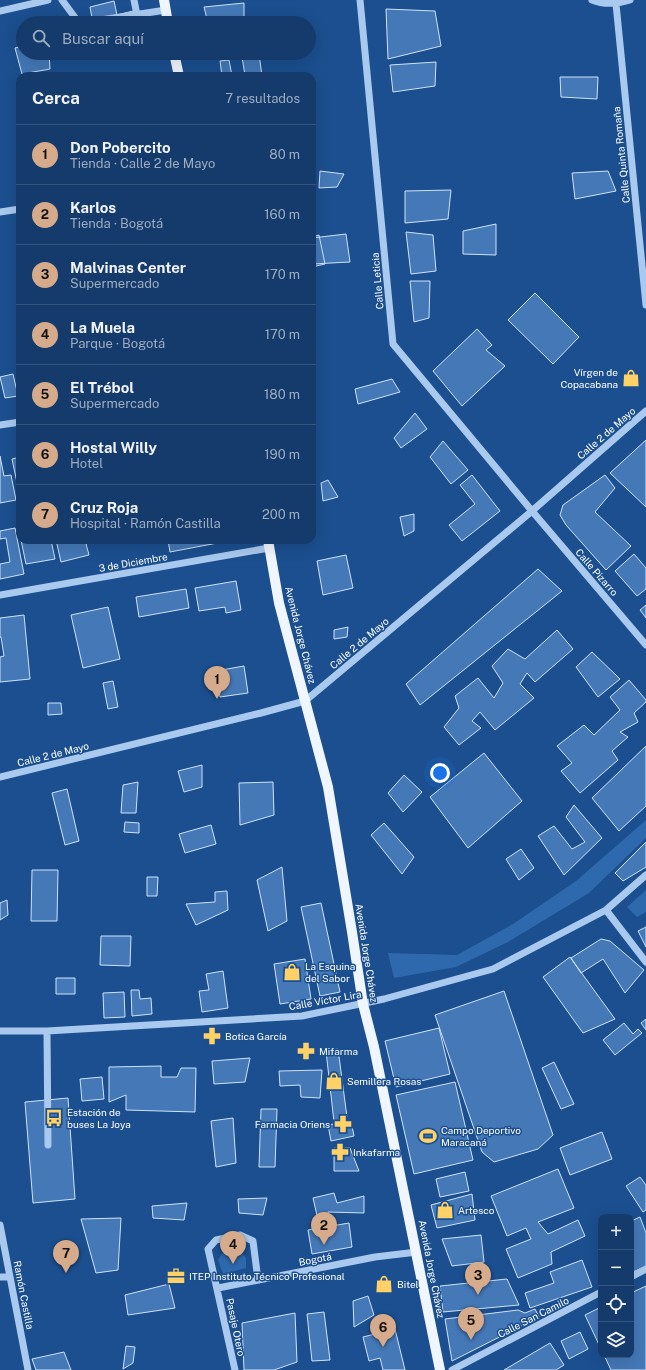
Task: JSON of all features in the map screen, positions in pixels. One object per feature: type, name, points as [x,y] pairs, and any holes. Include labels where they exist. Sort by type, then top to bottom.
[{"type":"main road","points":[[165,5],[167,16]]},
{"type":"main road","points":[[176,60],[178,72]]},
{"type":"main road","name":"Avenida Jorge Chávez","points":[[268,544],[279,603],[328,787],[352,932],[362,1004],[374,1047],[440,1370]]},
{"type":"street","points":[[0,11],[48,0]]},
{"type":"street","points":[[62,0],[75,16]]},
{"type":"street","points":[[134,0],[137,14]]},
{"type":"street","name":"Calle Leticia","points":[[360,0],[392,344],[532,511]]},
{"type":"street","points":[[592,0],[598,3],[616,4],[630,0]]},
{"type":"street","name":"Calle Quinta Romaña","points":[[616,4],[646,305]]},
{"type":"street","points":[[124,16],[137,14],[165,5]]},
{"type":"street","points":[[0,212],[16,210]]},
{"type":"street","name":"Calle 2 de Mayo","points":[[0,777],[262,713],[305,701],[532,511],[646,411]]},
{"type":"street","points":[[0,425],[16,423]]},
{"type":"street","name":"Calle Pizarro","points":[[532,511],[646,645]]},
{"type":"street","name":"3 de Diciembre","points":[[0,595],[268,544]]},
{"type":"street","name":"Calle Víctor Lira","points":[[0,1031],[47,1031],[302,1016],[384,1000],[493,970],[606,910],[646,875]]},
{"type":"street","points":[[606,910],[646,962]]},
{"type":"street","points":[[47,1031],[48,1145]]},
{"type":"street","name":"Ramón Castilla","points":[[0,1225],[28,1370]]},
{"type":"street","name":"Pasaje Otero","points":[[235,1370],[218,1288],[208,1249],[216,1240],[240,1235],[253,1241],[258,1280]]},
{"type":"street","name":"Bogotá","points":[[218,1288],[375,1257],[417,1252]]},
{"type":"street","points":[[634,1275],[646,1269]]},
{"type":"street","points":[[0,1277],[10,1277]]},
{"type":"street","name":"Calle San Camilo","points":[[452,1370],[598,1294]]},
{"type":"shaded area","points":[[646,820],[646,838],[589,893],[508,942],[456,967],[394,978],[388,953],[457,955],[513,924],[576,881]]},
{"type":"shaded area","points":[[646,890],[646,912],[637,917],[627,907]]},
{"type":"shaded area","points":[[238,1248],[246,1258],[246,1268],[223,1274],[218,1260],[224,1251]]},
{"type":"building","points":[[114,1],[117,15],[137,10],[138,16],[92,16],[90,7]]},
{"type":"building","points":[[244,3],[244,16],[206,16],[204,7]]},
{"type":"building","points":[[386,9],[435,11],[441,46],[388,59]]},
{"type":"building","points":[[18,60],[49,60],[50,69],[33,72],[21,72]]},
{"type":"building","points":[[229,60],[231,72],[221,72],[220,61]]},
{"type":"building","points":[[242,60],[260,60],[261,72],[244,72]]},
{"type":"building","points":[[436,62],[435,86],[393,92],[390,65]]},
{"type":"building","points":[[560,77],[598,77],[597,99],[561,97]]},
{"type":"building","points":[[320,171],[344,174],[337,187],[319,188]]},
{"type":"building","points":[[608,171],[616,191],[575,199],[572,173]]},
{"type":"building","points":[[451,190],[448,219],[405,223],[405,191]]},
{"type":"building","points":[[496,224],[496,255],[463,254],[463,231]]},
{"type":"building","points":[[406,232],[433,235],[436,271],[411,274]]},
{"type":"building","points":[[346,234],[350,262],[316,264],[316,238]]},
{"type":"building","points":[[319,235],[325,264],[316,266],[316,236]]},
{"type":"building","points":[[410,281],[430,281],[429,318],[414,322]]},
{"type":"building","points":[[535,293],[579,337],[553,364],[508,320]]},
{"type":"building","points":[[477,329],[492,345],[486,350],[505,366],[462,406],[433,371]]},
{"type":"building","points":[[13,374],[16,387],[16,396],[5,398],[0,377]]},
{"type":"building","points":[[392,379],[400,392],[358,404],[355,389]]},
{"type":"building","points":[[415,413],[427,429],[401,448],[394,438]]},
{"type":"building","points":[[646,440],[646,507],[610,473]]},
{"type":"building","points":[[443,441],[468,470],[451,484],[430,457]]},
{"type":"building","points":[[0,456],[4,476],[11,475],[16,500],[0,503]]},
{"type":"building","points":[[16,458],[16,478],[12,459]]},
{"type":"building","points":[[472,475],[500,511],[462,541],[449,525],[475,504],[460,485]]},
{"type":"building","points":[[605,475],[615,488],[595,512],[631,546],[606,570],[566,525],[560,515],[563,505]]},
{"type":"building","points":[[328,480],[338,497],[323,501],[321,483]]},
{"type":"building","points":[[414,514],[414,531],[404,536],[400,517]]},
{"type":"building","points":[[15,528],[16,544],[18,544],[24,574],[0,579],[0,564],[10,562],[6,538],[0,539],[0,531]]},
{"type":"building","points":[[22,544],[52,544],[55,559],[26,564]]},
{"type":"building","points":[[57,544],[86,544],[89,555],[61,562]]},
{"type":"building","points":[[169,544],[212,544],[170,552]]},
{"type":"building","points":[[634,554],[646,568],[646,589],[637,596],[615,571]]},
{"type":"building","points":[[346,555],[353,588],[323,595],[317,561]]},
{"type":"building","points":[[538,569],[562,591],[420,705],[406,684]]},
{"type":"building","points":[[236,581],[241,610],[226,613],[225,607],[199,611],[195,588]]},
{"type":"building","points":[[186,589],[189,608],[139,617],[136,597]]},
{"type":"building","points":[[646,605],[646,618],[640,610]]},
{"type":"building","points":[[108,607],[120,659],[83,668],[71,615]]},
{"type":"building","points":[[24,615],[30,679],[0,682],[0,657],[4,656],[0,637],[0,618]]},
{"type":"building","points":[[348,627],[347,637],[334,639],[334,630]]},
{"type":"building","points":[[557,630],[573,649],[535,682],[527,673],[520,684],[534,698],[495,730],[480,712],[472,721],[481,728],[459,745],[444,727],[459,708],[455,696],[478,678],[494,698],[503,683],[492,666],[508,649],[525,659]]},
{"type":"building","points":[[592,652],[620,679],[598,697],[576,667]]},
{"type":"building","points":[[244,666],[248,693],[220,697],[216,671]]},
{"type":"building","points":[[629,680],[646,700],[646,702],[634,713],[638,722],[620,732],[628,737],[612,751],[618,760],[580,793],[561,771],[572,763],[557,746],[584,725],[594,735],[620,710],[610,697]]},
{"type":"building","points":[[113,681],[118,707],[108,709],[103,683]]},
{"type":"building","points":[[48,703],[61,703],[62,714],[48,715]]},
{"type":"building","points":[[646,746],[646,806],[619,831],[592,798]]},
{"type":"building","points":[[484,753],[522,801],[468,848],[430,797]]},
{"type":"building","points":[[202,765],[202,787],[184,792],[178,771]]},
{"type":"building","points":[[404,775],[422,792],[403,812],[388,793]]},
{"type":"building","points":[[138,782],[136,813],[121,813],[123,785]]},
{"type":"building","points":[[273,782],[274,815],[240,825],[239,783]]},
{"type":"building","points":[[67,789],[79,841],[65,845],[52,793]]},
{"type":"building","points":[[574,805],[602,838],[564,875],[538,836],[554,826],[572,849],[585,842],[566,817]]},
{"type":"building","points":[[125,822],[139,823],[139,833],[124,832]]},
{"type":"building","points":[[384,823],[414,857],[402,874],[371,835]]},
{"type":"building","points":[[211,825],[216,844],[185,853],[179,834]]},
{"type":"building","points":[[646,842],[646,867],[623,881],[615,873]]},
{"type":"building","points":[[521,849],[534,868],[519,880],[506,859]]},
{"type":"building","points":[[282,867],[287,921],[268,931],[257,880]]},
{"type":"building","points":[[32,870],[58,870],[57,921],[31,921]]},
{"type":"building","points":[[147,877],[158,877],[157,896],[147,896]]},
{"type":"building","points":[[227,891],[228,910],[196,925],[186,904],[215,902],[215,892]]},
{"type":"building","points":[[7,900],[8,915],[0,920],[0,903]]},
{"type":"building","points":[[321,903],[340,992],[320,996],[301,907]]},
{"type":"building","points":[[646,927],[646,947],[638,931]]},
{"type":"building","points":[[101,936],[131,936],[130,966],[100,965]]},
{"type":"building","points":[[601,939],[610,941],[644,970],[625,993],[603,959],[581,973],[571,958]]},
{"type":"building","points":[[570,957],[615,1019],[583,1033],[543,977]]},
{"type":"building","points":[[305,959],[311,999],[280,1004],[274,964]]},
{"type":"building","points":[[223,971],[228,1008],[202,1012],[199,991],[209,990],[206,974]]},
{"type":"building","points":[[56,978],[75,978],[75,994],[56,994]]},
{"type":"building","points":[[131,990],[139,990],[140,999],[151,998],[152,1014],[132,1016]]},
{"type":"building","points":[[504,991],[553,1135],[538,1149],[494,1162],[482,1152],[435,1015]]},
{"type":"building","points":[[124,992],[125,1017],[104,1018],[103,993]]},
{"type":"building","points":[[646,1019],[646,1030],[641,1023]]},
{"type":"building","points":[[624,1023],[633,1034],[638,1029],[642,1033],[615,1055],[603,1040]]},
{"type":"building","points":[[439,1028],[450,1074],[396,1087],[385,1041]]},
{"type":"building","points":[[338,1049],[347,1117],[334,1122],[326,1051]]},
{"type":"building","points":[[250,1058],[245,1082],[214,1084],[212,1061]]},
{"type":"building","points":[[554,1062],[574,1104],[561,1109],[542,1068]]},
{"type":"building","points":[[161,1066],[161,1077],[177,1077],[181,1068],[196,1068],[195,1112],[126,1110],[126,1095],[109,1102],[109,1067]]},
{"type":"building","points":[[322,1070],[320,1098],[301,1097],[300,1085],[280,1086],[279,1071]]},
{"type":"building","points":[[102,1077],[104,1099],[82,1101],[80,1079]]},
{"type":"building","points":[[455,1082],[473,1160],[414,1174],[396,1095]]},
{"type":"building","points":[[68,1098],[75,1199],[33,1203],[25,1102]]},
{"type":"building","points":[[261,1109],[277,1109],[275,1167],[259,1167]]},
{"type":"building","points":[[233,1118],[236,1163],[216,1167],[211,1121]]},
{"type":"building","points":[[351,1121],[354,1136],[331,1141],[328,1125]]},
{"type":"building","points":[[602,1132],[612,1159],[570,1175],[560,1148]]},
{"type":"building","points":[[334,1148],[350,1148],[359,1171],[334,1171]]},
{"type":"building","points":[[558,1169],[574,1208],[538,1222],[548,1234],[578,1220],[585,1236],[551,1252],[552,1264],[518,1278],[506,1249],[531,1239],[526,1228],[507,1236],[491,1196]]},
{"type":"building","points":[[465,1172],[469,1191],[440,1197],[436,1179]]},
{"type":"building","points":[[640,1177],[646,1185],[646,1210],[643,1212],[626,1186]]},
{"type":"building","points":[[334,1193],[337,1203],[364,1196],[364,1213],[328,1212],[330,1221],[319,1224],[313,1198]]},
{"type":"building","points":[[472,1194],[475,1220],[437,1228],[431,1205]]},
{"type":"building","points":[[267,1198],[263,1215],[239,1213],[238,1199]]},
{"type":"building","points":[[187,1203],[184,1220],[153,1218],[152,1206]]},
{"type":"building","points":[[640,1217],[646,1233],[646,1266],[634,1272],[634,1250],[634,1220]]},
{"type":"building","points":[[121,1218],[118,1270],[96,1273],[81,1219]]},
{"type":"building","points":[[349,1223],[352,1247],[312,1254],[308,1230]]},
{"type":"building","points":[[481,1235],[484,1262],[452,1266],[442,1239]]},
{"type":"building","points":[[582,1260],[592,1287],[530,1308],[525,1293],[554,1283],[550,1272]]},
{"type":"building","points":[[507,1279],[519,1305],[443,1312],[440,1286]]},
{"type":"building","points":[[169,1284],[175,1308],[128,1315],[125,1295]]},
{"type":"building","points":[[646,1286],[646,1370],[611,1370],[605,1358],[634,1358],[634,1292]]},
{"type":"building","points":[[368,1296],[374,1315],[354,1327],[353,1301]]},
{"type":"building","points":[[598,1308],[598,1343],[585,1315]]},
{"type":"building","points":[[535,1309],[539,1317],[452,1361],[445,1319],[518,1310],[525,1313]]},
{"type":"building","points":[[324,1312],[330,1360],[312,1361],[307,1314]]},
{"type":"building","points":[[295,1313],[297,1362],[274,1370],[244,1370],[242,1323]]},
{"type":"building","points":[[395,1329],[405,1370],[383,1370],[380,1358],[369,1361],[363,1337]]},
{"type":"building","points":[[580,1332],[588,1349],[569,1359],[561,1341]]},
{"type":"building","points":[[550,1343],[564,1365],[556,1370],[504,1370]]},
{"type":"building","points":[[126,1346],[135,1347],[133,1363],[123,1369]]},
{"type":"building","points":[[64,1352],[71,1370],[36,1370],[32,1359]]},
{"type":"place","name":"Vírgen de Copacabana","points":[[631,378]]},
{"type":"place","name":"Don Pobercito","points":[[217,699]]},
{"type":"place","name":"La Esquina del Sabor","points":[[292,972]]},
{"type":"place","name":"Botica García","points":[[212,1036]]},
{"type":"place","name":"Mifarma","points":[[306,1051]]},
{"type":"place","name":"Semillera Rosas","points":[[334,1081]]},
{"type":"place","name":"Estación de buses La Joya","points":[[54,1118]]},
{"type":"place","name":"Farmacia Oriens","points":[[343,1124]]},
{"type":"place","name":"Campo Deportivo Maracaná","points":[[428,1136]]},
{"type":"place","name":"Inkafarma","points":[[340,1152]]},
{"type":"place","name":"Artesco","points":[[445,1210]]},
{"type":"place","name":"Karlos","points":[[324,1245]]},
{"type":"place","name":"La Muela","points":[[233,1264]]},
{"type":"place","name":"Cruz Roja","points":[[66,1273]]},
{"type":"place","name":"ITEP Instituto Técnico Profesional","points":[[176,1276]]},
{"type":"place","name":"Bitel","points":[[384,1284]]},
{"type":"place","name":"Malvinas Center","points":[[478,1295]]},
{"type":"place","name":"El Trébol","points":[[471,1340]]},
{"type":"place","name":"Hostal Willy","points":[[383,1347]]}]
